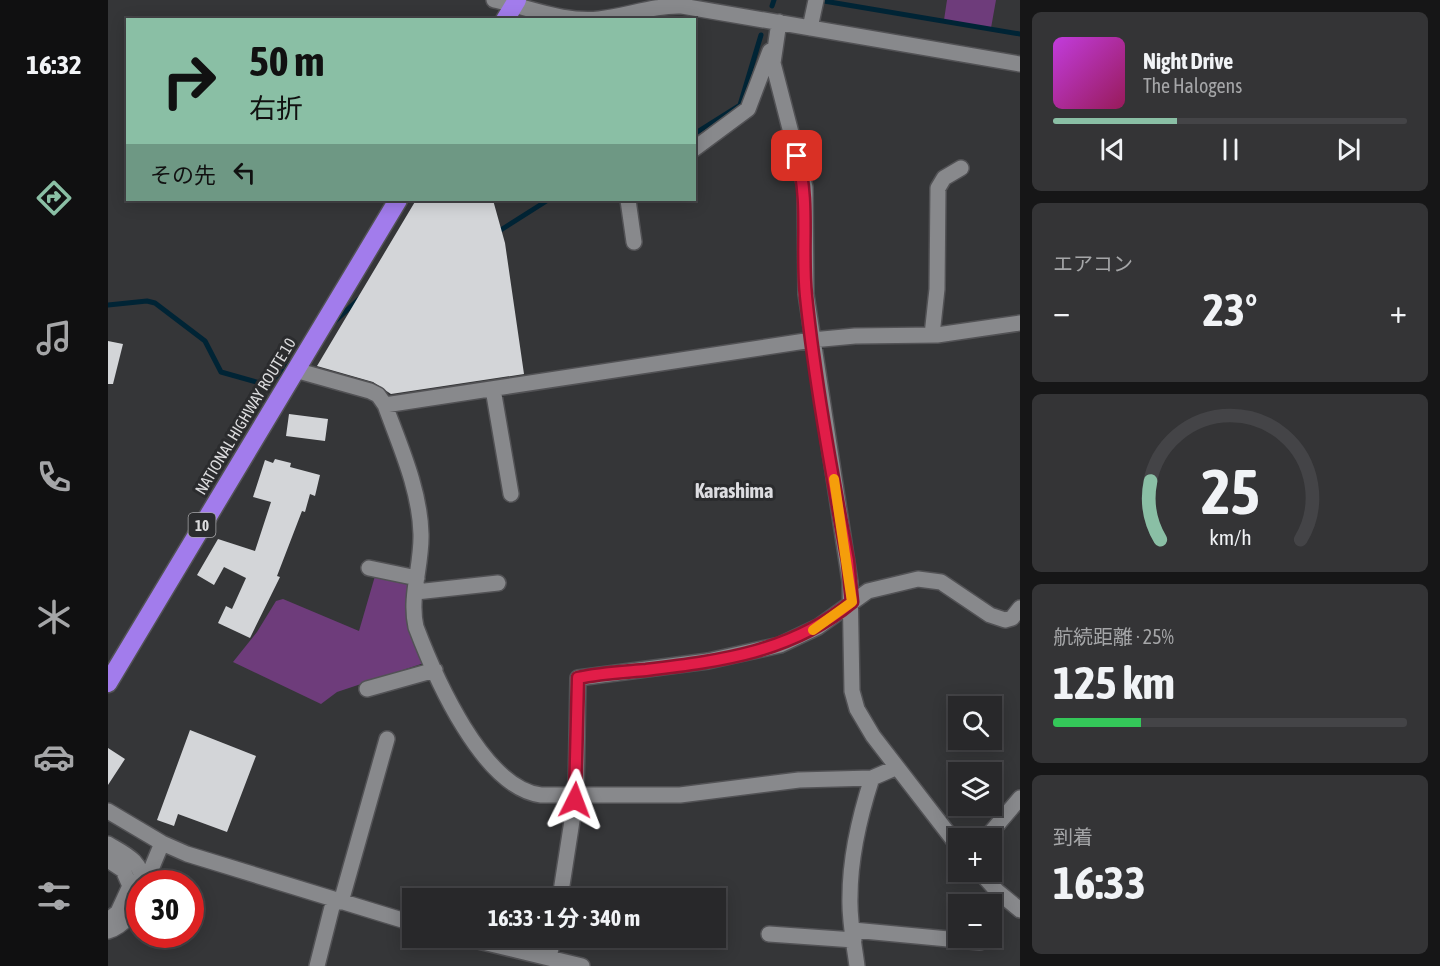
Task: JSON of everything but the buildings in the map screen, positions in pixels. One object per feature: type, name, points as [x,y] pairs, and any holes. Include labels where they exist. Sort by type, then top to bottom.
[{"type":"highway","name":"NATIONAL HIGHWAY ROUTE 10","points":[[108,683],[397,201]]},
{"type":"street","points":[[494,0],[512,8],[567,18]]},
{"type":"street","points":[[810,28],[816,0]]},
{"type":"street","points":[[604,18],[666,6],[779,22],[1020,64]]},
{"type":"street","points":[[779,22],[773,63],[805,187],[805,278],[812,340],[848,561],[852,602],[850,682],[854,700],[864,722],[895,768],[948,834]]},
{"type":"street","points":[[696,148],[748,109],[768,53],[774,47]]},
{"type":"street","points":[[932,335],[937,289],[938,188],[944,178],[962,168]]},
{"type":"street","points":[[628,201],[634,242]]},
{"type":"street","points":[[385,405],[812,340],[872,335],[932,335],[1020,323]]},
{"type":"street","points":[[296,369],[370,390],[378,395],[385,405],[415,492],[420,516],[421,537],[414,616],[416,627],[463,724],[494,769],[507,781],[531,794],[680,795],[799,780],[872,778],[895,768]]},
{"type":"street","points":[[493,389],[511,494]]},
{"type":"street","points":[[369,568],[416,585],[498,583]]},
{"type":"street","points":[[562,888],[576,795],[578,678],[708,661],[780,645],[805,635],[868,591],[926,578],[941,582],[1000,619],[1012,618],[1020,608]]},
{"type":"street","points":[[367,689],[435,670]]},
{"type":"street","points":[[318,966],[387,739]]},
{"type":"street","points":[[857,966],[851,882],[863,811],[872,778]]},
{"type":"street","points":[[994,828],[1020,798]]},
{"type":"street","points":[[108,811],[162,843],[202,859],[402,920]]},
{"type":"street","points":[[150,870],[162,843]]},
{"type":"street","points":[[108,844],[136,861],[139,870]]},
{"type":"street","points":[[108,860],[123,870],[130,886],[120,909],[108,920]]},
{"type":"street","points":[[989,882],[1020,910]]},
{"type":"street","points":[[108,931],[118,927],[126,920]]},
{"type":"street","points":[[769,934],[853,935],[948,940]]},
{"type":"street","points":[[508,948],[582,966]]},
{"type":"street","points":[[549,958],[551,948]]},
{"type":"shaded area","points":[[947,0],[996,0],[991,28],[944,20]]},
{"type":"shaded area","points":[[375,576],[409,585],[424,663],[337,692],[321,704],[233,662],[257,632],[276,601],[283,599],[359,631]]},
{"type":"waterway","points":[[772,6],[774,0]]},
{"type":"waterway","points":[[818,0],[1020,34]]},
{"type":"waterway","points":[[696,133],[740,105],[761,35]]},
{"type":"waterway","points":[[496,233],[546,201]]},
{"type":"waterway","points":[[333,323],[359,299]]},
{"type":"waterway","points":[[108,305],[147,301],[155,303],[205,341],[221,372],[267,385],[293,360]]},
{"type":"slow traffic","points":[[813,630],[852,602],[848,561],[834,479]]},
{"type":"district","name":"Karashima","points":[[734,490]]},
{"type":"route","points":[[575,800],[576,680],[578,678],[708,661],[780,645],[805,635],[852,602],[848,561],[808,313],[804,256],[806,195],[797,156]]}]
